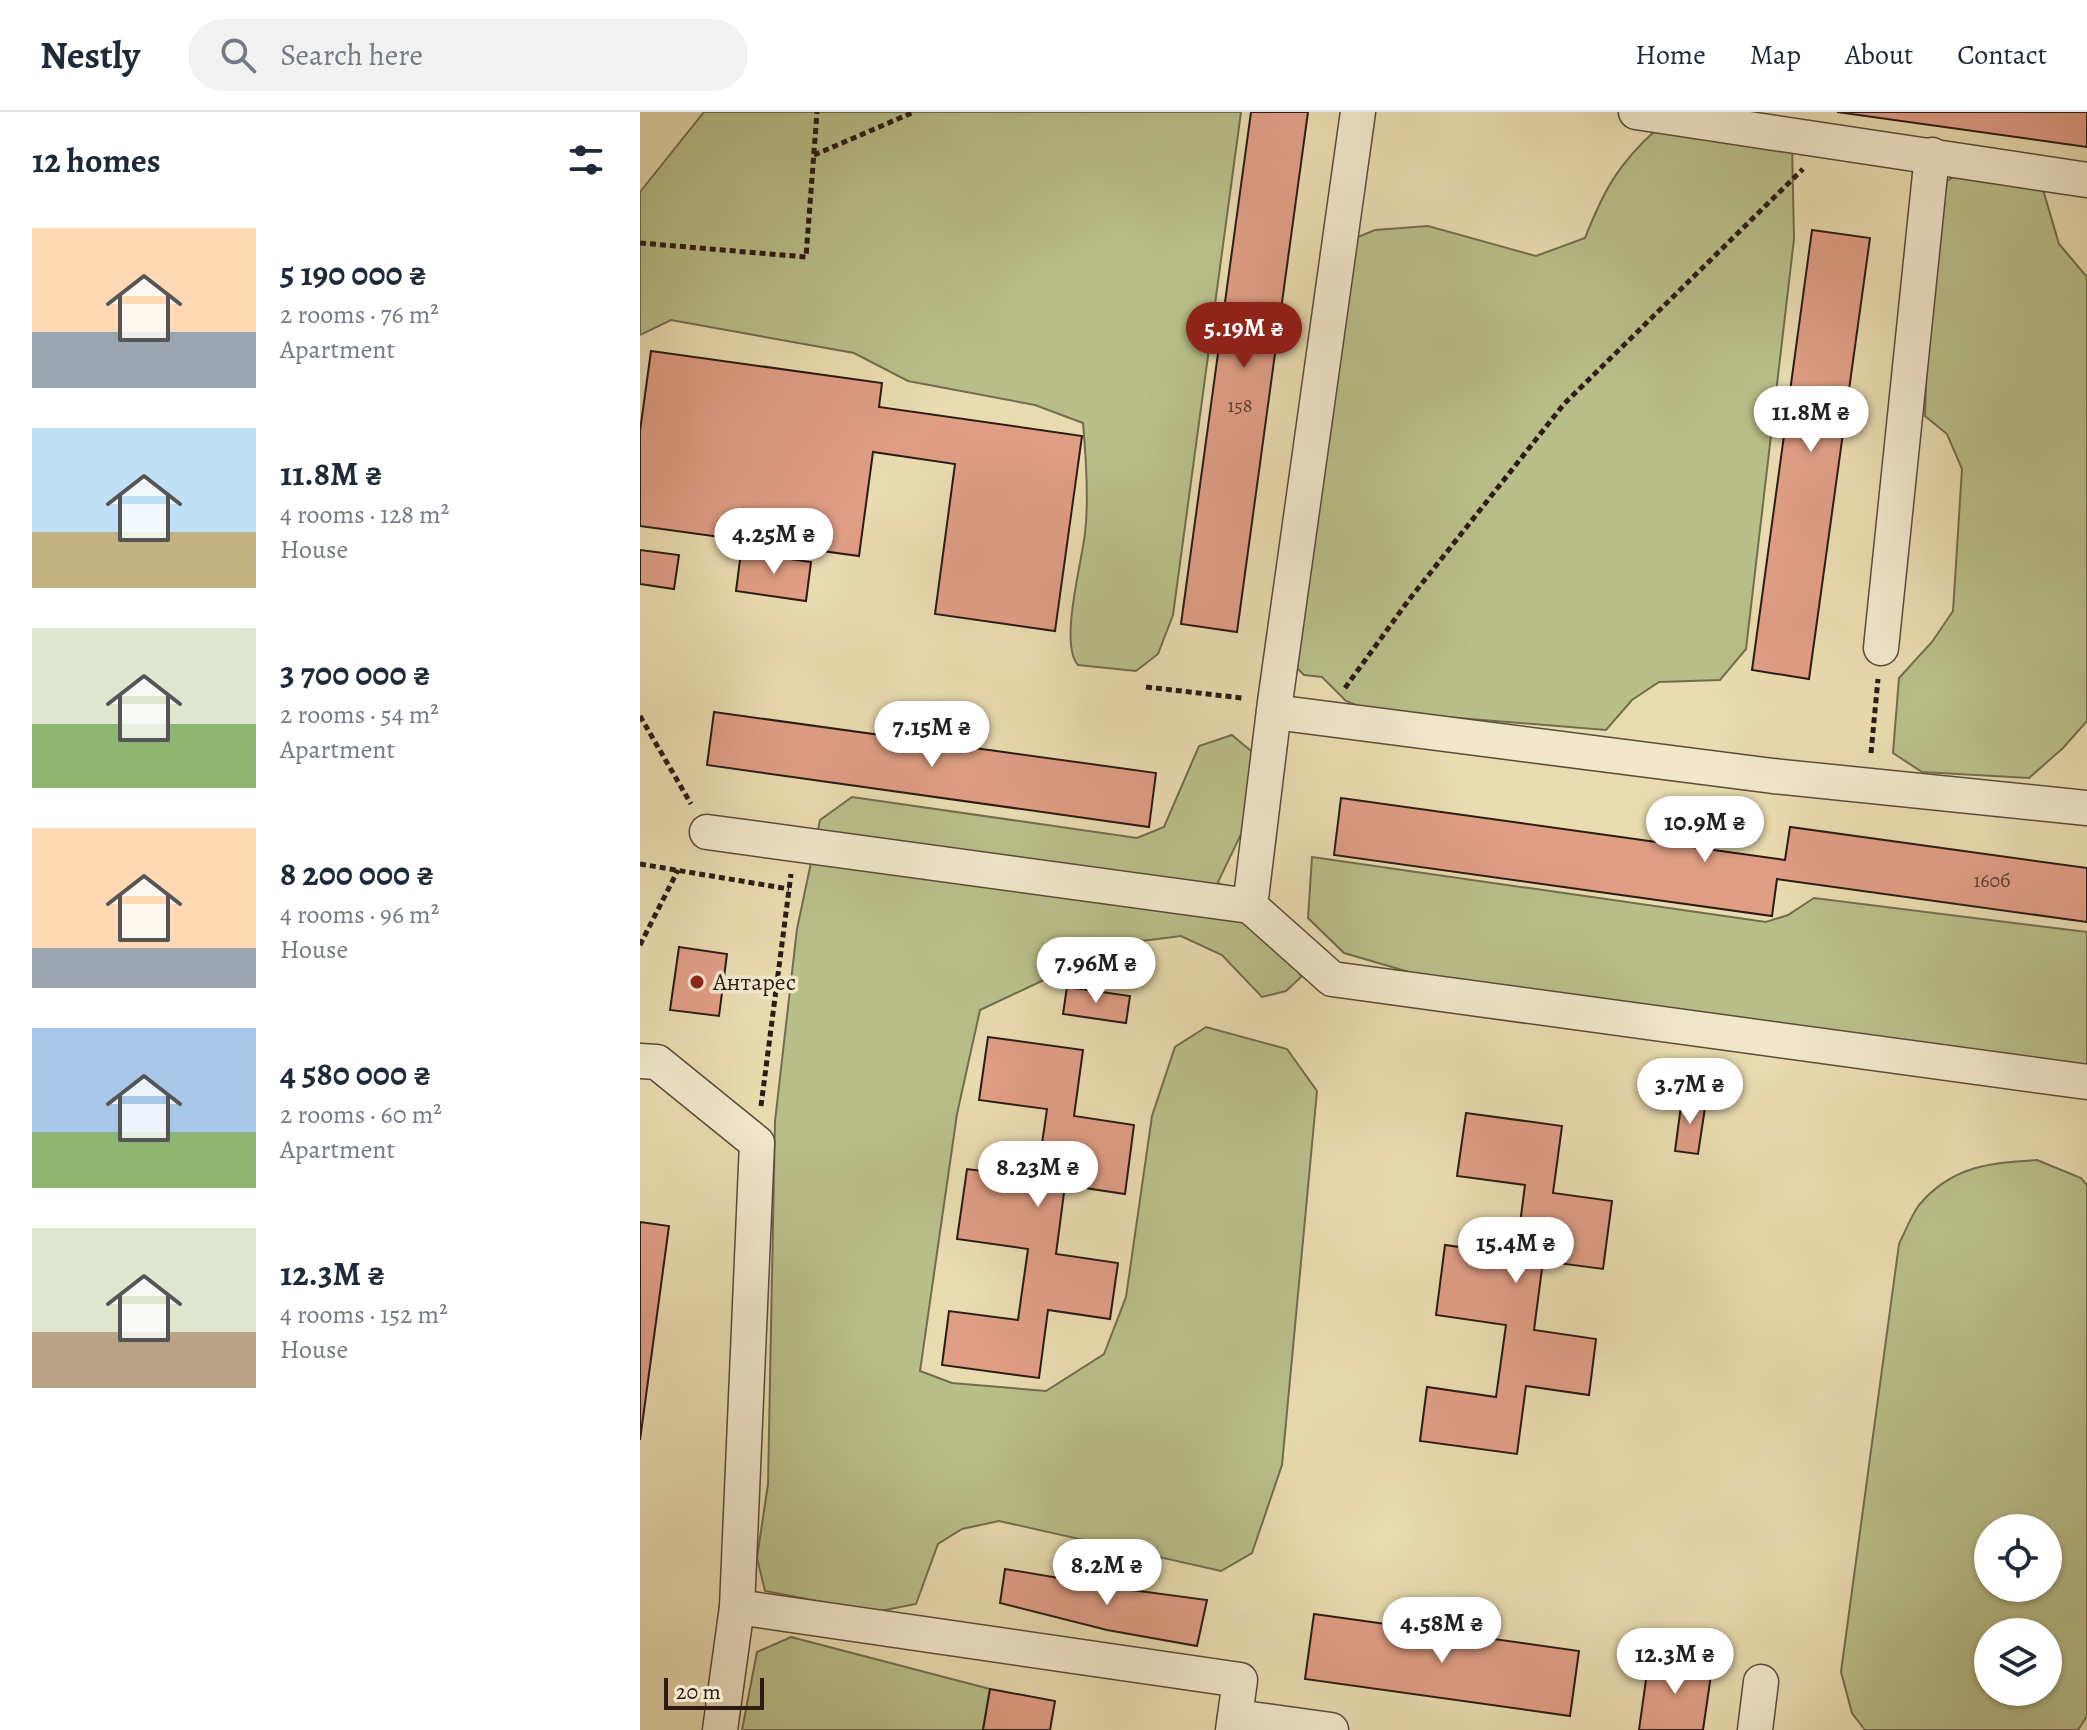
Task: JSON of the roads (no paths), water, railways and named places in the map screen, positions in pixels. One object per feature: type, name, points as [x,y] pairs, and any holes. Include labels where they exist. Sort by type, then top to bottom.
[{"type":"lane","points":[[1250,906],[1358,112]]},
{"type":"lane","points":[[1636,112],[2087,180]]},
{"type":"lane","points":[[1881,648],[1932,155]]},
{"type":"lane","points":[[1275,707],[1323,718],[1773,776],[2087,808]]},
{"type":"lane","points":[[707,832],[1250,906],[1332,979],[2087,1082]]},
{"type":"lane","points":[[640,1061],[657,1062],[757,1143],[737,1607],[720,1730]]},
{"type":"lane","points":[[737,1607],[1240,1680],[1234,1724],[1331,1730]]},
{"type":"lane","points":[[1755,1730],[1761,1682]]},
{"type":"place","name":"Антарес","points":[[697,982]]}]
